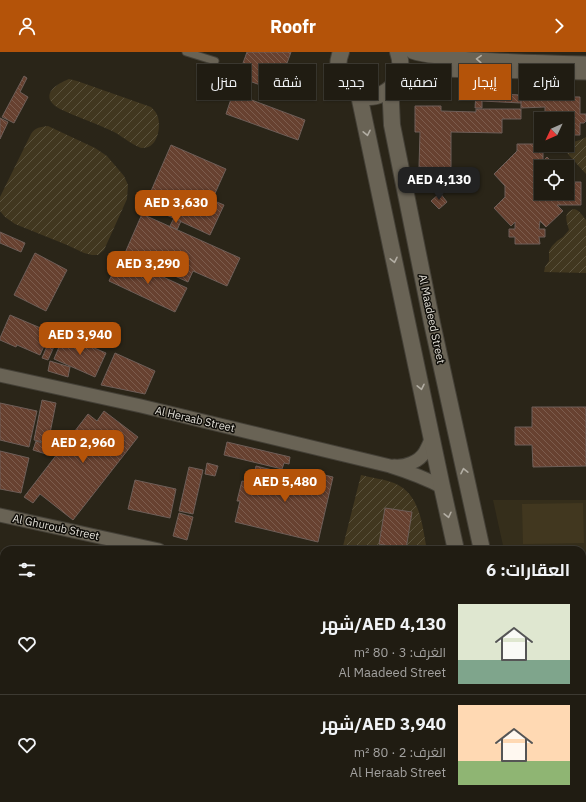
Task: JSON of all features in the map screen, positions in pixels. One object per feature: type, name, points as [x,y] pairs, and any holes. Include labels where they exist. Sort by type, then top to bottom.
[{"type":"street","points":[[338,64],[341,52]]},
{"type":"street","name":"Al Maadeed Street","points":[[398,52],[401,64]]},
{"type":"street","points":[[412,52],[453,58],[586,63]]},
{"type":"street","points":[[451,70],[586,73]]},
{"type":"street","points":[[360,100],[455,546]]},
{"type":"street","name":"Al Maadeed Street","points":[[392,100],[392,126],[432,323],[481,546]]},
{"type":"street","name":"Al Heraab Street","points":[[0,376],[141,406],[390,466],[417,474],[442,488]]},
{"type":"street","name":"Al Heraab Street","points":[[390,466],[403,466],[420,458],[426,451],[432,437]]},
{"type":"street","name":"Al Ghuroub Street","points":[[0,515],[141,546]]},
{"type":"lane","points":[[186,52],[215,62]]},
{"type":"shaded area","points":[[69,79],[151,107],[157,114],[159,122],[157,137],[154,142],[147,147],[139,147],[112,131],[60,109],[50,100],[50,92],[55,86]]},
{"type":"shaded area","points":[[48,126],[95,148],[107,156],[124,176],[128,185],[127,199],[104,250],[98,255],[84,253],[15,224],[5,217],[0,211],[0,197],[31,134],[36,129]]},
{"type":"shaded area","points":[[586,137],[586,174],[567,152],[574,152],[574,141]]},
{"type":"shaded area","points":[[574,209],[586,220],[586,273],[544,272],[549,261],[549,251],[552,246],[569,230],[566,218],[568,213]]},
{"type":"shaded area","points":[[361,475],[394,483],[403,488],[410,495],[419,512],[426,546],[343,546]]},
{"type":"shaded area","points":[[493,500],[586,500],[586,546],[503,546]]},
{"type":"shaded area","points":[[583,503],[584,543],[523,544],[522,504]]},
{"type":"building","points":[[247,52],[291,52],[287,64],[259,64],[259,85],[251,82],[251,64],[243,64]]},
{"type":"building","points":[[24,76],[27,78],[20,92],[28,97],[14,123],[2,117]]},
{"type":"building","points":[[511,95],[519,95],[519,100],[521,100],[521,103],[482,101],[482,108],[475,108],[476,100],[511,100]]},
{"type":"building","points":[[574,97],[580,97],[580,114],[586,114],[586,121],[584,123],[580,123],[580,135],[574,135],[574,112],[545,112],[545,107],[521,108],[521,100],[574,100]]},
{"type":"building","points":[[231,100],[251,100],[305,120],[298,140],[226,114]]},
{"type":"building","points":[[415,106],[441,106],[441,111],[476,112],[476,109],[521,109],[521,119],[502,119],[502,133],[451,132],[451,168],[419,167],[420,132],[415,132]]},
{"type":"building","points":[[0,118],[8,122],[0,139]]},
{"type":"building","points":[[517,144],[534,144],[534,152],[543,152],[543,160],[534,160],[534,200],[574,200],[574,182],[581,182],[581,205],[557,205],[563,211],[546,227],[540,221],[539,229],[545,229],[545,237],[539,237],[540,244],[515,244],[515,237],[509,237],[509,229],[515,229],[515,222],[511,226],[494,208],[505,197],[505,186],[494,174],[517,151]]},
{"type":"building","points":[[171,145],[226,169],[212,200],[224,205],[210,235],[145,205]]},
{"type":"building","points":[[440,170],[447,177],[439,184],[433,177]]},
{"type":"building","points":[[440,193],[447,202],[439,209],[431,201]]},
{"type":"building","points":[[142,214],[240,258],[227,286],[193,271],[188,282],[125,253]]},
{"type":"building","points":[[174,218],[181,221],[177,230],[170,226]]},
{"type":"building","points":[[0,232],[25,243],[21,252],[0,243]]},
{"type":"building","points":[[35,253],[67,270],[46,311],[14,295]]},
{"type":"building","points":[[120,257],[187,288],[175,312],[109,281]]},
{"type":"building","points":[[10,315],[50,332],[40,355],[17,345],[16,347],[0,340]]},
{"type":"building","points":[[64,335],[106,353],[95,377],[54,359]]},
{"type":"building","points":[[50,339],[56,342],[48,360],[42,358]]},
{"type":"building","points":[[115,353],[155,371],[145,394],[101,385]]},
{"type":"building","points":[[50,361],[70,367],[68,377],[48,371]]},
{"type":"building","points":[[42,400],[56,403],[48,443],[34,440]]},
{"type":"building","points":[[0,403],[37,411],[29,447],[0,440]]},
{"type":"building","points":[[532,407],[586,407],[586,466],[533,467],[532,445],[515,445],[515,427],[532,427]]},
{"type":"building","points":[[104,411],[138,437],[73,520],[40,494],[33,503],[24,497],[88,414],[97,421]]},
{"type":"building","points":[[36,441],[48,445],[46,454],[33,450]]},
{"type":"building","points":[[227,442],[290,457],[289,464],[284,463],[282,469],[224,455]]},
{"type":"building","points":[[0,451],[29,458],[21,493],[0,489]]},
{"type":"building","points":[[207,463],[218,466],[215,476],[205,474]]},
{"type":"building","points":[[256,466],[301,477],[303,470],[333,477],[318,542],[235,522],[240,501],[237,501],[242,481],[252,483]]},
{"type":"building","points":[[189,467],[203,470],[193,514],[179,511]]},
{"type":"building","points":[[135,480],[176,489],[170,518],[128,509]]},
{"type":"building","points":[[385,508],[412,512],[406,546],[390,546],[379,544]]},
{"type":"building","points":[[179,513],[193,517],[187,540],[173,536]]}]
